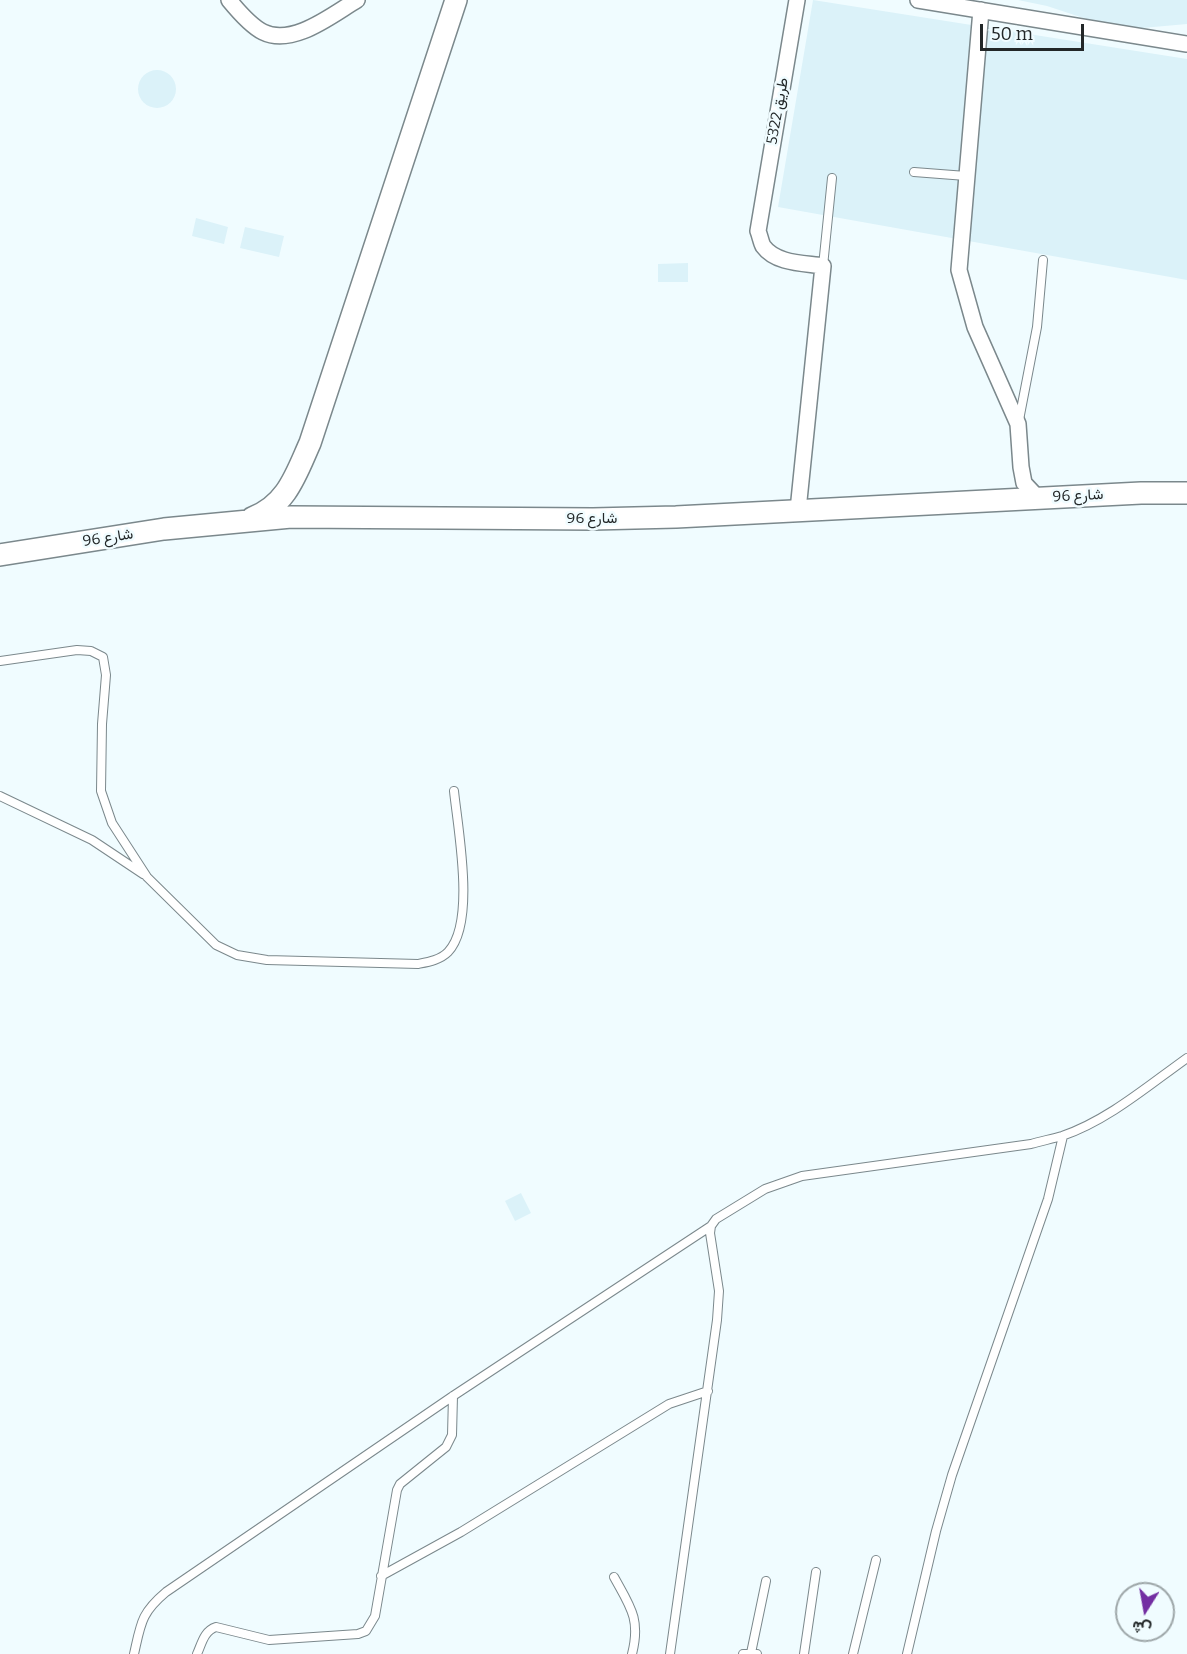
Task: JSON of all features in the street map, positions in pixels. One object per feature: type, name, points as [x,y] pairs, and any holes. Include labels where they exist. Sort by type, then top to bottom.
[{"type":"street","points":[[229,0],[238,11],[263,32],[281,37],[308,29],[357,0]]},
{"type":"street","points":[[246,520],[266,512],[278,502],[292,483],[310,443],[456,0]]},
{"type":"street","name":"طريق 5322","points":[[797,0],[759,231],[764,246],[777,257],[823,266]]},
{"type":"street","points":[[918,0],[1187,44]]},
{"type":"street","points":[[981,10],[959,270],[975,327],[1018,424],[1024,483],[1038,498]]},
{"type":"street","points":[[798,510],[823,266]]},
{"type":"street","points":[[310,443],[299,496],[308,510],[329,517]]},
{"type":"street","name":"شارع 96","points":[[0,555],[164,529],[246,520],[329,517],[605,519],[676,517],[1141,493],[1187,493]]},
{"type":"street","name":"شارع 96","points":[[0,565],[166,539],[292,527],[675,526],[834,516],[1187,502]]},
{"type":"lane","points":[[914,172],[966,176]]},
{"type":"lane","points":[[823,266],[832,178]]},
{"type":"lane","points":[[1018,424],[1037,327],[1043,260]]},
{"type":"lane","points":[[0,661],[77,650],[91,651],[103,657],[106,675],[102,724],[101,791],[112,823],[147,877]]},
{"type":"lane","points":[[0,796],[92,840],[147,877],[216,945],[237,955],[267,960],[418,964],[437,960],[449,952],[460,931],[463,884],[454,791]]},
{"type":"lane","points":[[134,1654],[140,1626],[149,1606],[166,1592],[453,1396],[711,1226],[724,1214],[765,1189],[802,1176],[1031,1144],[1063,1136],[1130,1100],[1187,1058]]},
{"type":"lane","points":[[908,1654],[936,1531],[952,1475],[1048,1199],[1063,1136]]},
{"type":"lane","points":[[670,1654],[708,1391],[719,1291],[711,1226]]},
{"type":"lane","points":[[381,1576],[461,1532],[669,1404],[708,1391]]},
{"type":"lane","points":[[197,1654],[209,1629],[216,1627],[269,1640],[358,1634],[366,1631],[375,1616],[397,1490],[400,1484],[446,1447],[452,1435],[453,1396]]},
{"type":"lane","points":[[853,1654],[876,1560]]},
{"type":"lane","points":[[804,1654],[816,1572]]},
{"type":"lane","points":[[614,1576],[634,1616],[637,1629],[632,1654]]},
{"type":"lane","points":[[750,1654],[766,1581]]},
{"type":"shaded area","points":[[813,0],[1187,59],[1187,280],[778,207]]},
{"type":"shaded area","points":[[1018,0],[1187,0],[1187,24],[1120,30],[1047,6]]},
{"type":"shaded area","points":[[157,70],[164,71],[170,76],[175,82],[175,96],[170,102],[164,107],[157,108],[150,107],[144,102],[139,96],[138,89],[139,82],[144,76],[150,71]]},
{"type":"shaded area","points":[[196,218],[228,227],[224,244],[192,236]]},
{"type":"shaded area","points":[[245,227],[284,236],[279,257],[240,248]]},
{"type":"shaded area","points":[[688,263],[688,282],[658,282],[658,264]]},
{"type":"shaded area","points":[[521,1193],[531,1213],[515,1221],[505,1201]]}]
